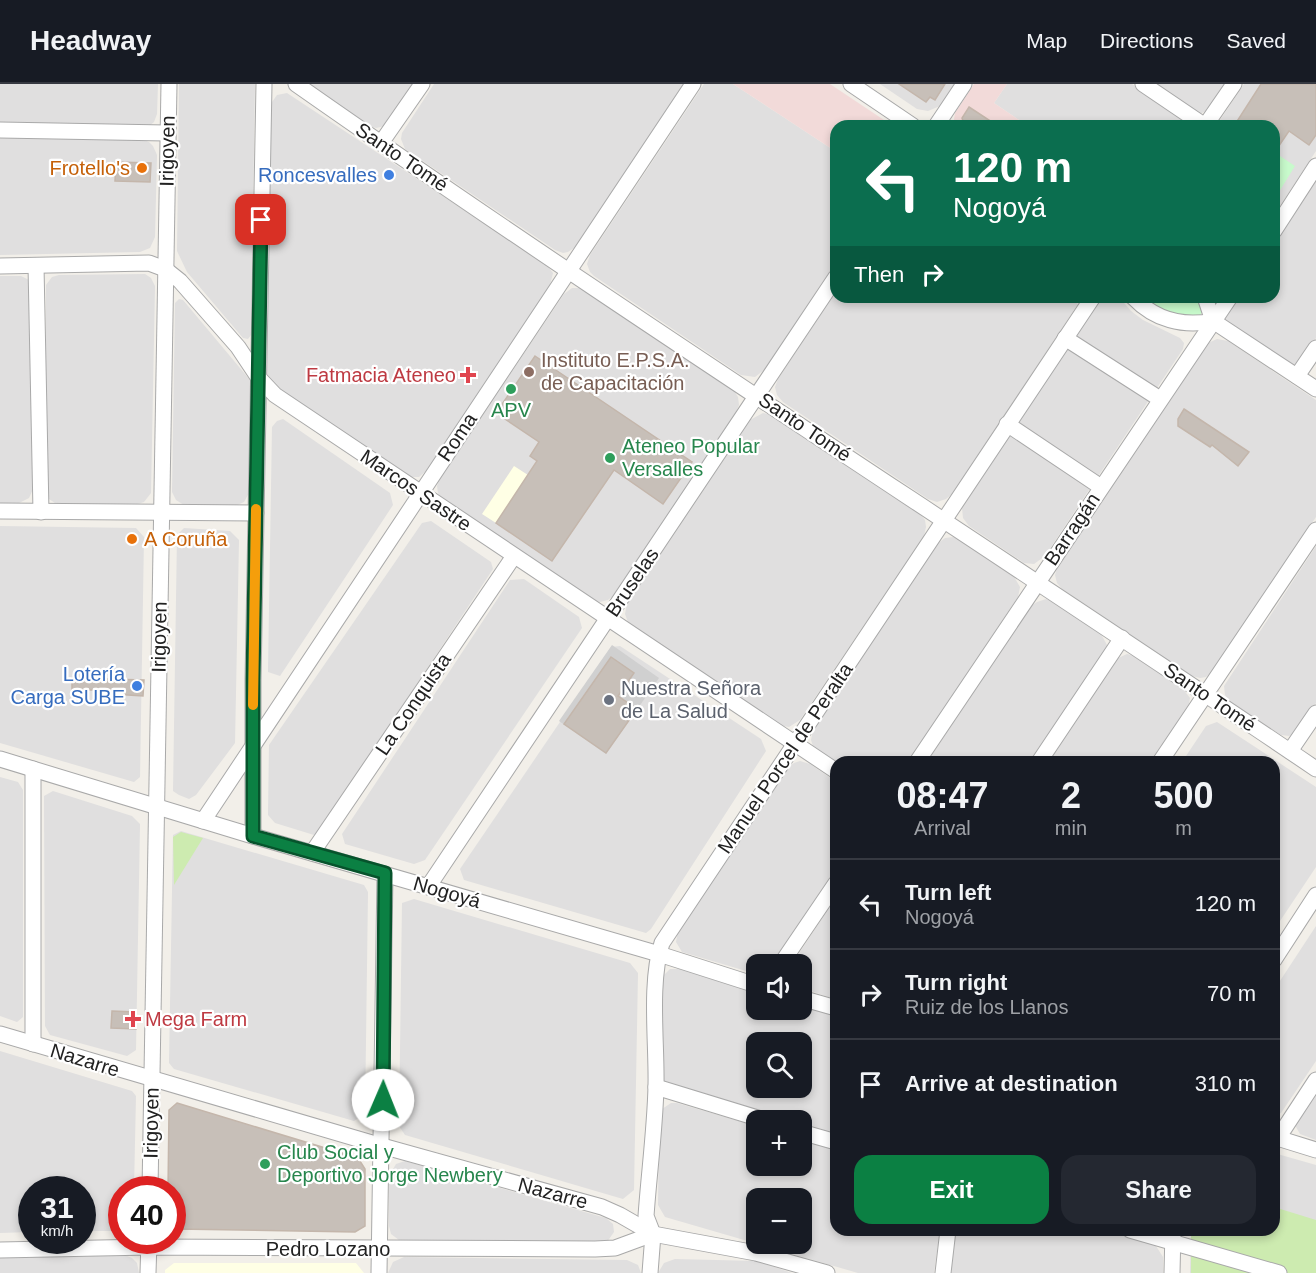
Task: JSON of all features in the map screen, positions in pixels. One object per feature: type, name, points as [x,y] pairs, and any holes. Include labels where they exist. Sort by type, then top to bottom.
[{"type":"street","name":"Irigoyen","points":[[150,1176],[166,133],[169,84]]},
{"type":"street","points":[[253,836],[264,84]]},
{"type":"street","name":"Santo Tomé","points":[[296,84],[568,270],[1316,769]]},
{"type":"street","points":[[381,143],[422,84]]},
{"type":"street","name":"Roma","points":[[203,821],[693,84]]},
{"type":"street","points":[[851,84],[904,120]]},
{"type":"street","points":[[940,120],[964,84]]},
{"type":"street","points":[[1143,84],[1196,120]]},
{"type":"street","points":[[1209,120],[1234,84]]},
{"type":"street","points":[[0,130],[166,133]]},
{"type":"street","points":[[1280,222],[1316,166]]},
{"type":"street","name":"Marcos Sastre","points":[[0,266],[149,262],[165,269],[180,280],[238,347],[258,377],[275,395],[830,767]]},
{"type":"street","points":[[36,266],[41,512]]},
{"type":"street","name":"Bruselas","points":[[428,887],[830,286]]},
{"type":"street","name":"Manuel Porcel de Peralta","points":[[650,1273],[653,1234],[646,1216],[656,1088],[658,954],[662,943],[1089,303]]},
{"type":"street","points":[[1140,303],[1145,308],[1171,321],[1185,324],[1213,321]]},
{"type":"street","points":[[1207,303],[1213,321],[1316,389]]},
{"type":"street","name":"Barragán","points":[[921,756],[1226,303]]},
{"type":"street","points":[[1065,338],[1160,399]]},
{"type":"street","points":[[1297,376],[1316,348]]},
{"type":"street","points":[[1007,424],[1101,487]]},
{"type":"street","points":[[0,511],[256,513]]},
{"type":"street","points":[[1164,756],[1316,530]]},
{"type":"street","name":"La Conquista","points":[[312,853],[514,556]]},
{"type":"street","points":[[1043,756],[1122,638]]},
{"type":"street","points":[[1290,751],[1316,713]]},
{"type":"street","name":"Nogoyá","points":[[0,759],[746,982]]},
{"type":"street","points":[[33,769],[33,1044]]},
{"type":"street","points":[[379,1273],[385,873]]},
{"type":"street","points":[[788,954],[830,892]]},
{"type":"street","points":[[1280,951],[1316,895]]},
{"type":"street","points":[[812,1001],[830,1006]]},
{"type":"street","name":"Nazarre","points":[[0,1034],[382,1146],[602,1207],[653,1234],[756,1253],[827,1273]]},
{"type":"street","points":[[1280,1131],[1316,1080]]},
{"type":"street","points":[[656,1088],[746,1115]]},
{"type":"street","points":[[812,1135],[830,1140]]},
{"type":"street","points":[[1280,1138],[1316,1150]]},
{"type":"street","name":"Pedro Lozano","points":[[186,1245],[380,1249],[615,1248],[653,1234]]},
{"type":"street","points":[[943,1273],[947,1236]]},
{"type":"street","points":[[1172,1273],[1172,1236],[1279,1273]]},
{"type":"street","name":"Pedro Lozano","points":[[0,1250],[108,1246]]},
{"type":"street","points":[[148,1273],[149,1254]]},
{"type":"shaded area","points":[[0,84],[158,84],[157,114],[154,122],[149,126],[0,125]]},
{"type":"shaded area","points":[[179,84],[255,84],[251,335],[248,339],[243,338],[187,272],[177,251]]},
{"type":"shaded area","points":[[307,84],[415,84],[385,126],[376,128]]},
{"type":"shaded area","points":[[434,84],[686,84],[577,246],[563,253],[555,250],[405,149],[401,139],[402,133]]},
{"type":"shaded area","points":[[704,84],[733,84],[830,148],[830,271],[764,370],[755,377],[741,375],[594,276],[587,264],[590,255]]},
{"type":"shaded area","points":[[733,84],[830,84],[884,120],[830,120],[830,148]]},
{"type":"shaded area","points":[[880,84],[955,84],[940,106],[928,111],[917,109]]},
{"type":"shaded area","points":[[974,84],[1007,84],[994,103],[1019,120],[954,120],[955,113]]},
{"type":"shaded area","points":[[1007,84],[1132,84],[1183,120],[1019,120],[994,103]]},
{"type":"shaded area","points":[[1153,84],[1225,84],[1208,110],[1200,114]]},
{"type":"shaded area","points":[[1244,84],[1316,84],[1316,151],[1280,206],[1280,120],[1220,120]]},
{"type":"shaded area","points":[[287,93],[546,264],[553,273],[550,285],[426,471],[419,477],[410,477],[273,387],[267,380],[271,107],[277,95]]},
{"type":"shaded area","points":[[0,137],[141,139],[149,142],[157,155],[155,237],[150,248],[140,252],[0,255]]},
{"type":"shaded area","points":[[1316,180],[1316,338],[1301,361],[1294,366],[1225,322],[1234,303],[1280,303],[1280,234]]},
{"type":"shaded area","points":[[145,274],[151,278],[155,286],[151,493],[144,502],[135,505],[55,503],[49,499],[46,491],[46,285],[52,277],[59,275]]},
{"type":"shaded area","points":[[0,276],[21,276],[29,280],[31,285],[34,487],[29,498],[19,503],[0,503]]},
{"type":"shaded area","points":[[572,288],[581,288],[733,389],[738,397],[739,405],[614,595],[600,602],[594,601],[440,497],[437,486],[564,294]]},
{"type":"shaded area","points":[[179,299],[183,300],[250,380],[249,493],[244,502],[235,506],[184,505],[176,500],[172,492],[175,303]]},
{"type":"shaded area","points":[[830,300],[830,303],[1078,304],[952,494],[937,502],[928,499],[783,402],[777,395],[775,387]]},
{"type":"shaded area","points":[[1098,303],[1124,303],[1143,320],[1180,338],[1184,343],[1183,349],[1045,556],[1034,564],[1024,563],[969,526],[963,518],[962,508]]},
{"type":"shaded area","points":[[1217,339],[1228,341],[1316,400],[1316,517],[1212,672],[1200,678],[1192,676],[1062,589],[1055,575],[1058,565],[1208,343]]},
{"type":"shaded area","points":[[763,413],[772,415],[919,513],[925,520],[926,527],[924,536],[800,720],[789,727],[779,725],[629,625],[625,614],[627,604],[750,420]]},
{"type":"shaded area","points":[[283,419],[390,493],[393,505],[280,676],[268,672],[272,427],[277,421]]},
{"type":"shaded area","points":[[514,466],[528,475],[496,523],[482,514]]},
{"type":"shaded area","points":[[431,521],[491,562],[493,569],[319,832],[314,835],[275,823],[268,815],[269,745],[422,523]]},
{"type":"shaded area","points":[[0,526],[136,528],[144,537],[140,777],[134,782],[0,743]]},
{"type":"shaded area","points":[[184,528],[230,531],[239,540],[235,743],[196,795],[189,799],[173,791],[177,535]]},
{"type":"shaded area","points":[[953,537],[961,540],[1013,575],[1020,587],[1018,597],[912,756],[830,756],[830,758],[813,746],[811,740],[813,730],[937,544],[945,538]]},
{"type":"shaded area","points":[[1316,546],[1316,703],[1295,733],[1289,736],[1281,735],[1230,702],[1225,695],[1224,686]]},
{"type":"shaded area","points":[[524,579],[579,617],[582,628],[425,860],[414,864],[345,844],[342,834],[510,580]]},
{"type":"shaded area","points":[[1046,599],[1054,602],[1101,634],[1107,645],[1106,650],[1037,756],[931,756],[1031,606]]},
{"type":"shaded area","name":"Nuestra Señora de La Salud","points":[[612,645],[659,678],[606,754],[559,721]]},
{"type":"shaded area","points":[[620,646],[761,739],[766,751],[651,929],[646,933],[464,880],[460,869],[611,647]]},
{"type":"shaded area","points":[[1127,654],[1134,656],[1183,689],[1190,698],[1188,709],[1156,756],[1051,756],[1116,659]]},
{"type":"shaded area","points":[[1217,722],[1269,756],[1186,756],[1206,726]]},
{"type":"shaded area","points":[[800,761],[810,764],[830,778],[830,877],[779,954],[746,954],[746,971],[682,952],[676,942],[678,931],[787,768]]},
{"type":"shaded area","points":[[1280,763],[1316,787],[1316,867],[1280,921]]},
{"type":"shaded area","points":[[0,777],[18,782],[23,790],[23,1017],[17,1022],[0,1016]]},
{"type":"shaded area","points":[[53,791],[132,816],[140,824],[136,1050],[127,1056],[50,1035],[45,1026],[44,796]]},
{"type":"shaded area","points":[[181,831],[364,885],[368,892],[365,1114],[354,1121],[174,1069],[169,1063],[173,835]]},
{"type":"shaded area","points":[[414,899],[630,963],[638,973],[634,1190],[623,1199],[405,1135],[399,1126],[402,903]]},
{"type":"shaded area","points":[[830,907],[830,997],[812,992],[812,954],[799,954]]},
{"type":"shaded area","points":[[1316,926],[1316,1061],[1280,1113],[1280,981]]},
{"type":"shaded area","points":[[670,969],[680,969],[746,988],[746,1020],[812,1020],[812,1008],[830,1013],[830,1136],[812,1130],[812,1110],[746,1110],[672,1089],[663,1083],[661,1077],[662,977]]},
{"type":"shaded area","points":[[0,1051],[132,1091],[136,1096],[134,1176],[108,1176],[108,1231],[96,1231],[96,1176],[18,1176],[18,1232],[0,1233]]},
{"type":"shaded area","points":[[1316,1090],[1316,1140],[1300,1134],[1296,1122]]},
{"type":"shaded area","points":[[671,1103],[677,1103],[746,1123],[746,1176],[812,1176],[812,1143],[830,1149],[830,1236],[939,1236],[934,1273],[858,1273],[792,1254],[812,1254],[812,1188],[746,1188],[746,1240],[665,1217],[658,1205],[659,1116],[662,1109]]},
{"type":"shaded area","points":[[1280,1155],[1316,1165],[1316,1273],[1190,1273],[1191,1236],[1280,1236]]},
{"type":"shaded area","points":[[405,1161],[606,1218],[613,1224],[614,1232],[607,1242],[399,1240],[391,1234],[389,1226],[389,1176],[396,1164]]},
{"type":"shaded area","points":[[955,1236],[1125,1236],[1156,1246],[1163,1257],[1163,1273],[951,1273]]},
{"type":"shaded area","points":[[125,1255],[137,1263],[139,1273],[0,1273],[0,1258]]},
{"type":"shaded area","points":[[404,1257],[627,1260],[638,1265],[641,1273],[388,1273],[393,1262]]},
{"type":"shaded area","points":[[675,1259],[757,1261],[792,1273],[658,1273],[664,1263]]},
{"type":"shaded area","points":[[174,1263],[356,1263],[364,1273],[165,1273],[165,1270]]},
{"type":"green space","points":[[1280,156],[1295,166],[1280,190]]},
{"type":"green space","points":[[1151,303],[1199,303],[1202,312],[1200,316],[1176,318]]},
{"type":"green space","points":[[181,832],[203,838],[174,885],[173,837]]},
{"type":"green space","points":[[1280,1209],[1316,1220],[1316,1273],[1191,1273],[1191,1236],[1280,1236]]},
{"type":"building","points":[[899,84],[945,84],[935,100],[930,97],[926,102]]},
{"type":"building","points":[[1261,84],[1316,84],[1316,135],[1309,145],[1289,131],[1280,144],[1280,120],[1238,120]]},
{"type":"building","points":[[969,107],[989,120],[963,120]]},
{"type":"building","points":[[116,162],[151,163],[150,182],[115,181]]},
{"type":"building","name":"Ateneo Popular Versalles","points":[[535,356],[692,462],[663,504],[614,470],[552,561],[496,523],[537,461],[530,456],[539,442],[496,413]]},
{"type":"building","points":[[1184,409],[1249,452],[1238,466],[1212,445],[1210,447],[1178,426],[1178,419]]},
{"type":"building","name":"Nuestra Señora de La Salud","points":[[611,657],[634,673],[618,696],[637,709],[606,753],[564,724]]},
{"type":"building","points":[[72,678],[144,680],[143,696],[96,693],[96,690],[72,690]]},
{"type":"building","points":[[112,1011],[136,1012],[136,1029],[111,1028]]},
{"type":"building","name":"Club Social y Deportivo Jorge Newbery","points":[[177,1103],[358,1158],[365,1169],[365,1226],[355,1232],[186,1229],[186,1176],[168,1176],[169,1110]]},
{"type":"slow traffic","points":[[253,705],[256,509]]},
{"type":"place","name":"Frotello's","points":[[142,168]]},
{"type":"place","name":"Roncesvalles","points":[[389,175]]},
{"type":"place","name":"Instituto E.P.S.A. de Capacitación","points":[[529,372]]},
{"type":"place","name":"Fatmacia Ateneo","points":[[468,375]]},
{"type":"place","name":"APV","points":[[511,389]]},
{"type":"place","name":"Ateneo Popular Versalles","points":[[610,458]]},
{"type":"place","name":"A Coruña","points":[[132,539]]},
{"type":"place","name":"Lotería Carga SUBE","points":[[137,686]]},
{"type":"place","name":"Nuestra Señora de La Salud","points":[[609,700]]},
{"type":"place","name":"Mega Farm","points":[[133,1019]]},
{"type":"place","name":"Club Social y Deportivo Jorge Newbery","points":[[265,1164]]},
{"type":"route","points":[[261,220],[253,680],[253,836],[385,873],[383,1100]]}]
